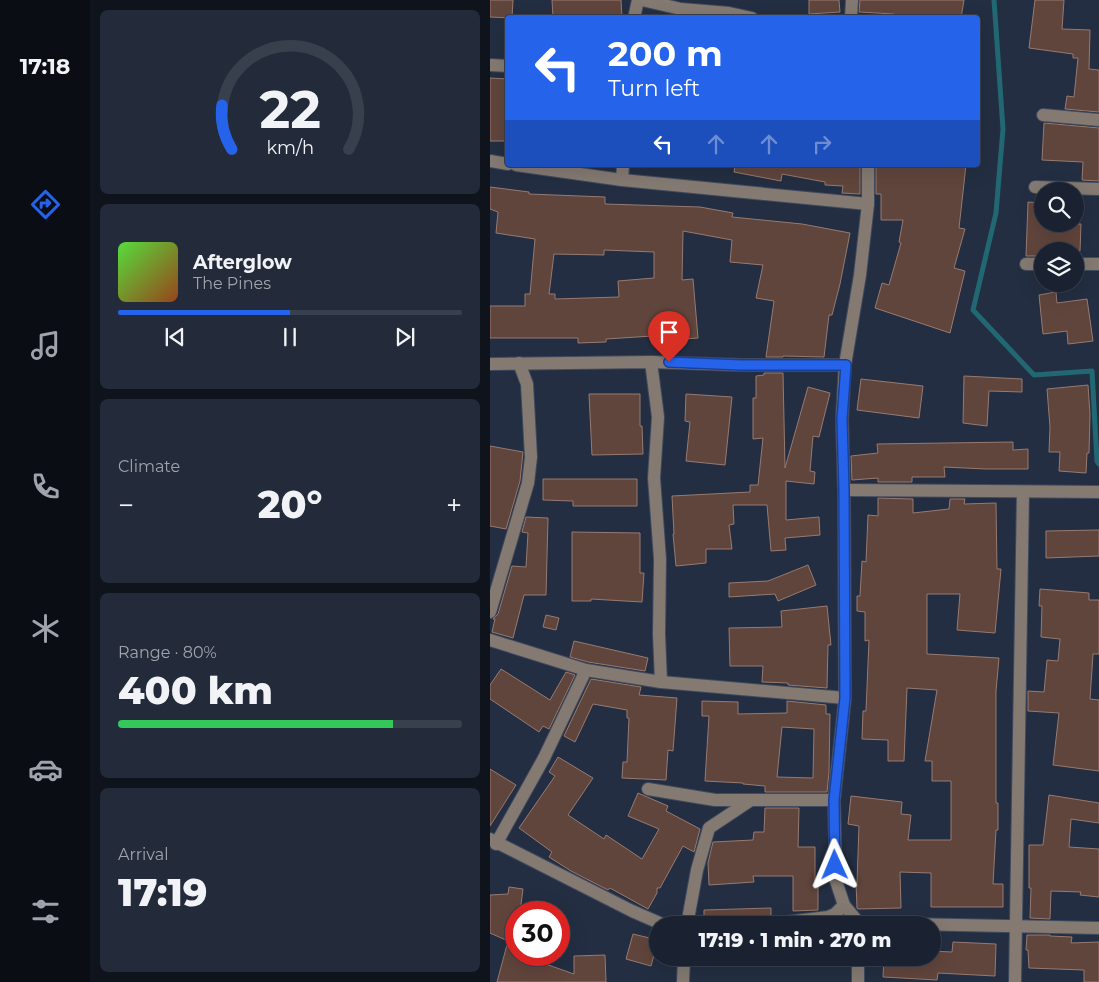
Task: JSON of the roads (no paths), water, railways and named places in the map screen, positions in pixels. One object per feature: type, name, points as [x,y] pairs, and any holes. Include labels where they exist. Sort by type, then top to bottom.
[{"type":"street","points":[[635,15],[640,0],[681,9],[738,15]]},
{"type":"street","points":[[851,15],[852,0]]},
{"type":"street","points":[[490,65],[505,66]]},
{"type":"street","points":[[1043,115],[1099,120]]},
{"type":"street","points":[[490,162],[505,164]]},
{"type":"street","points":[[530,167],[622,180],[868,204]]},
{"type":"street","points":[[622,180],[623,167]]},
{"type":"street","points":[[852,916],[844,905],[836,882],[834,800],[845,698],[842,419],[846,365],[860,275],[868,204],[868,167]]},
{"type":"street","points":[[1084,189],[1099,189]]},
{"type":"street","points":[[1026,264],[1034,264]]},
{"type":"street","points":[[1084,264],[1099,264]]},
{"type":"street","points":[[490,364],[652,362],[741,365],[846,365]]},
{"type":"street","points":[[652,362],[658,417],[654,478],[660,559],[659,634],[661,682]]},
{"type":"street","points":[[490,612],[493,585],[528,483],[532,457],[527,384],[519,364]]},
{"type":"street","points":[[844,490],[1099,492]]},
{"type":"street","points":[[1015,982],[1023,492]]},
{"type":"street","points":[[490,640],[586,670],[661,682],[845,698]]},
{"type":"street","points":[[586,670],[544,758],[493,842],[649,918]]},
{"type":"street","points":[[648,789],[715,800],[834,800]]},
{"type":"street","points":[[689,916],[697,870],[709,828],[751,800]]},
{"type":"street","points":[[830,916],[844,905]]},
{"type":"street","points":[[941,925],[1099,928]]},
{"type":"street","points":[[683,982],[684,966]]},
{"type":"street","points":[[858,966],[858,982]]},
{"type":"waterway","points":[[994,0],[1003,129],[996,213],[973,310],[1034,375],[1092,371],[1097,461],[1099,464]]}]
